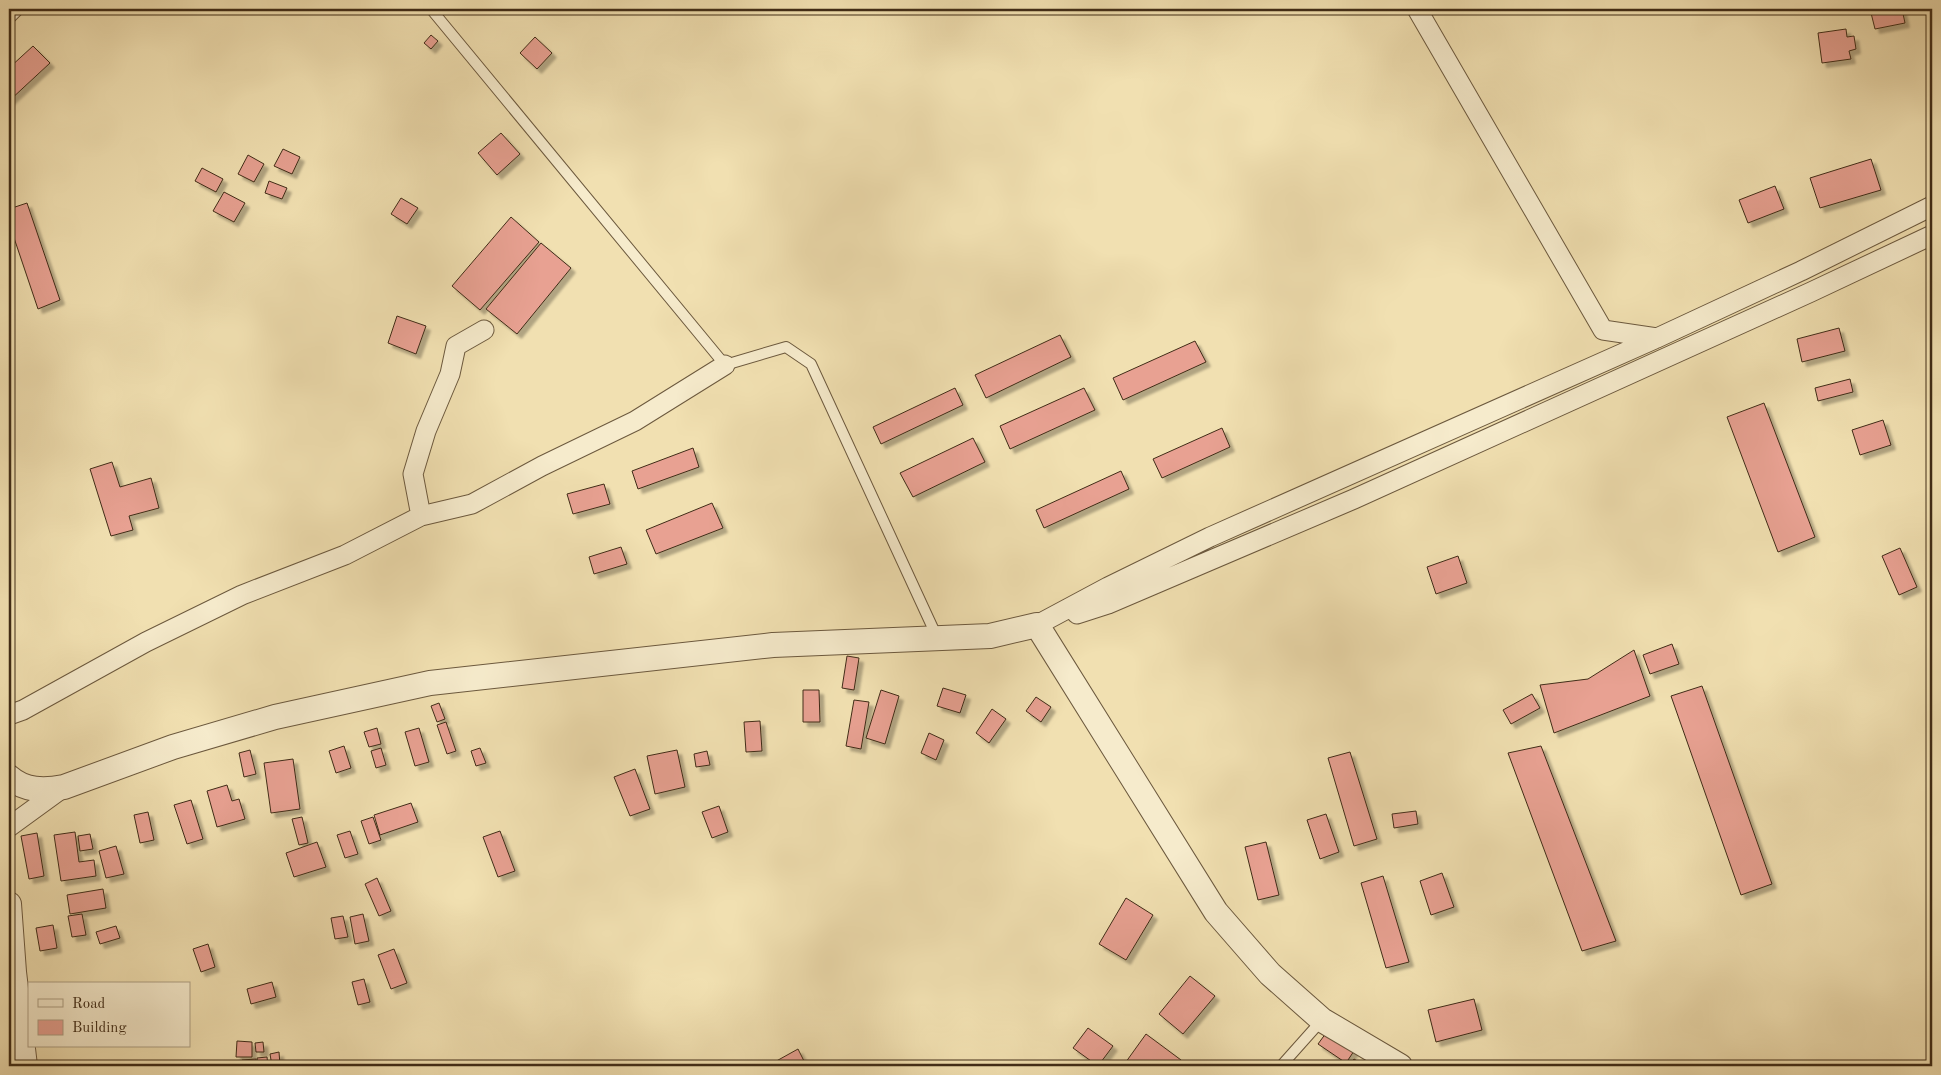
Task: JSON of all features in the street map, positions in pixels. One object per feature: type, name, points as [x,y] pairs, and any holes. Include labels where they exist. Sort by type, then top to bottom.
[{"type":"street","points":[[9,777],[15,782],[32,789],[50,790],[64,787],[173,748],[275,717],[430,683],[773,645],[990,636],[1037,625],[1108,604],[1219,557],[1476,431],[1661,348],[1811,292],[1929,236],[1924,210],[1801,271],[1661,348],[1603,330],[1417,9]]},
{"type":"street","points":[[1801,271],[1811,292]]},
{"type":"street","points":[[420,516],[413,474],[426,431],[450,374],[456,346],[484,330]]},
{"type":"street","points":[[9,715],[22,710],[146,642],[242,595],[345,555],[420,516],[472,504],[542,466],[635,421],[725,365]]},
{"type":"street","points":[[1037,625],[1210,537],[1476,431]]},
{"type":"street","points":[[1210,537],[1219,557]]},
{"type":"street","points":[[1037,625],[1216,912],[1270,974],[1322,1020],[1400,1066]]},
{"type":"street","points":[[9,827],[64,787]]},
{"type":"street","points":[[9,904],[14,972],[25,1066]]},
{"type":"lane","points":[[9,19],[20,9]]},
{"type":"lane","points":[[431,9],[725,365],[786,347],[811,364],[937,638]]},
{"type":"lane","points":[[1281,1066],[1322,1020]]},
{"type":"building","points":[[1870,9],[1902,9],[1905,23],[1875,29]]},
{"type":"building","points":[[1846,29],[1847,37],[1854,36],[1856,49],[1849,51],[1851,59],[1822,63],[1818,33]]},
{"type":"building","points":[[431,35],[438,41],[431,49],[424,43]]},
{"type":"building","points":[[535,37],[552,53],[537,69],[520,53]]},
{"type":"building","points":[[33,46],[50,63],[9,101],[9,68]]},
{"type":"building","points":[[501,133],[520,154],[497,175],[478,153]]},
{"type":"building","points":[[283,149],[300,157],[292,174],[274,166]]},
{"type":"building","points":[[248,155],[264,164],[254,182],[238,174]]},
{"type":"building","points":[[1871,159],[1881,190],[1820,208],[1810,178]]},
{"type":"building","points":[[202,168],[223,179],[216,192],[195,181]]},
{"type":"building","points":[[269,181],[287,188],[282,199],[265,193]]},
{"type":"building","points":[[1775,186],[1784,209],[1748,223],[1739,200]]},
{"type":"building","points":[[224,192],[245,203],[234,222],[213,211]]},
{"type":"building","points":[[401,198],[418,208],[407,224],[391,214]]},
{"type":"building","points":[[27,203],[60,300],[38,309],[9,223],[9,209]]},
{"type":"building","points":[[511,217],[539,242],[480,310],[452,286]]},
{"type":"building","points":[[541,243],[571,268],[517,334],[486,309]]},
{"type":"building","points":[[397,316],[426,326],[416,354],[388,343]]},
{"type":"building","points":[[1839,328],[1845,351],[1802,362],[1797,339]]},
{"type":"building","points":[[1060,335],[1071,357],[986,398],[975,375]]},
{"type":"building","points":[[1195,341],[1206,362],[1123,400],[1113,378]]},
{"type":"building","points":[[1850,379],[1853,392],[1818,401],[1815,388]]},
{"type":"building","points":[[955,388],[963,405],[881,444],[873,427]]},
{"type":"building","points":[[1084,388],[1095,410],[1010,449],[1000,426]]},
{"type":"building","points":[[1764,403],[1815,537],[1778,552],[1727,417]]},
{"type":"building","points":[[1883,420],[1891,445],[1860,455],[1852,430]]},
{"type":"building","points":[[1222,428],[1230,447],[1162,478],[1153,459]]},
{"type":"building","points":[[973,438],[985,462],[913,497],[900,473]]},
{"type":"building","points":[[693,448],[699,467],[638,489],[632,471]]},
{"type":"building","points":[[112,462],[120,487],[151,478],[159,508],[129,516],[133,530],[111,536],[90,469]]},
{"type":"building","points":[[1121,471],[1129,489],[1044,528],[1036,510]]},
{"type":"building","points":[[604,484],[610,504],[573,514],[567,494]]},
{"type":"building","points":[[712,503],[723,528],[656,554],[646,530]]},
{"type":"building","points":[[621,547],[627,564],[594,574],[589,557]]},
{"type":"building","points":[[1900,548],[1917,587],[1899,595],[1882,556]]},
{"type":"building","points":[[1458,556],[1467,583],[1436,594],[1427,567]]},
{"type":"building","points":[[1672,644],[1679,664],[1650,674],[1643,655]]},
{"type":"building","points":[[1634,650],[1650,696],[1554,733],[1540,685],[1588,679]]},
{"type":"building","points":[[847,656],[859,658],[854,690],[842,688]]},
{"type":"building","points":[[1702,686],[1772,884],[1741,895],[1671,696]]},
{"type":"building","points":[[943,688],[966,695],[960,713],[937,706]]},
{"type":"building","points":[[803,690],[819,690],[820,722],[803,722]]},
{"type":"building","points":[[881,690],[899,696],[885,744],[866,738]]},
{"type":"building","points":[[1532,694],[1540,708],[1511,724],[1503,710]]},
{"type":"building","points":[[1036,697],[1051,707],[1041,722],[1026,711]]},
{"type":"building","points":[[854,700],[869,702],[861,749],[846,746]]},
{"type":"building","points":[[439,703],[445,719],[437,722],[431,706]]},
{"type":"building","points":[[992,709],[1006,719],[989,743],[976,733]]},
{"type":"building","points":[[760,721],[762,751],[746,752],[744,722]]},
{"type":"building","points":[[446,722],[456,751],[447,754],[437,725]]},
{"type":"building","points":[[377,728],[381,744],[369,747],[364,732]]},
{"type":"building","points":[[419,728],[429,762],[415,766],[405,732]]},
{"type":"building","points":[[929,733],[944,740],[936,760],[921,753]]},
{"type":"building","points":[[344,746],[351,768],[336,773],[329,751]]},
{"type":"building","points":[[1541,746],[1616,941],[1582,951],[1508,753]]},
{"type":"building","points":[[381,748],[386,765],[376,768],[371,751]]},
{"type":"building","points":[[480,748],[486,763],[476,766],[471,751]]},
{"type":"building","points":[[250,750],[256,774],[244,777],[239,753]]},
{"type":"building","points":[[677,750],[685,787],[655,794],[647,756]]},
{"type":"building","points":[[707,751],[710,765],[696,767],[694,754]]},
{"type":"building","points":[[1350,752],[1377,839],[1354,846],[1328,758]]},
{"type":"building","points":[[293,759],[300,809],[271,813],[264,763]]},
{"type":"building","points":[[635,769],[650,809],[630,816],[614,777]]},
{"type":"building","points":[[227,785],[232,801],[239,799],[245,819],[217,827],[207,791]]},
{"type":"building","points":[[191,800],[203,839],[187,844],[174,805]]},
{"type":"building","points":[[411,803],[418,822],[380,835],[374,815]]},
{"type":"building","points":[[719,806],[728,832],[712,838],[702,812]]},
{"type":"building","points":[[1416,811],[1418,824],[1394,828],[1392,814]]},
{"type":"building","points":[[148,812],[154,840],[140,843],[134,815]]},
{"type":"building","points":[[1326,814],[1339,852],[1320,859],[1307,820]]},
{"type":"building","points":[[302,817],[308,843],[299,845],[292,819]]},
{"type":"building","points":[[373,817],[381,840],[369,844],[361,821]]},
{"type":"building","points":[[350,831],[358,854],[345,858],[337,835]]},
{"type":"building","points":[[500,831],[515,871],[498,877],[483,837]]},
{"type":"building","points":[[75,832],[79,862],[94,860],[96,876],[61,881],[54,835]]},
{"type":"building","points":[[37,833],[44,876],[29,879],[21,836]]},
{"type":"building","points":[[90,834],[93,849],[80,851],[78,836]]},
{"type":"building","points":[[317,842],[326,867],[294,877],[286,853]]},
{"type":"building","points":[[1266,842],[1279,895],[1258,900],[1245,847]]},
{"type":"building","points":[[116,846],[124,874],[106,878],[99,851]]},
{"type":"building","points":[[1442,873],[1454,907],[1431,915],[1420,881]]},
{"type":"building","points":[[1383,876],[1409,962],[1386,968],[1361,883]]},
{"type":"building","points":[[377,878],[391,911],[379,916],[365,884]]},
{"type":"building","points":[[103,889],[106,908],[70,914],[67,895]]},
{"type":"building","points":[[1126,898],[1153,915],[1126,960],[1099,944]]},
{"type":"building","points":[[82,914],[86,935],[72,937],[68,916]]},
{"type":"building","points":[[363,914],[369,941],[355,944],[350,917]]},
{"type":"building","points":[[343,916],[348,937],[335,939],[331,918]]},
{"type":"building","points":[[53,925],[57,948],[40,951],[36,928]]},
{"type":"building","points":[[116,926],[120,938],[100,944],[96,932]]},
{"type":"building","points":[[208,944],[215,967],[201,972],[193,949]]},
{"type":"building","points":[[394,949],[407,983],[391,989],[378,955]]},
{"type":"building","points":[[1190,976],[1215,996],[1183,1034],[1159,1014]]},
{"type":"building","points":[[364,979],[370,1002],[358,1005],[352,982]]},
{"type":"building","points":[[272,982],[276,997],[251,1004],[247,989]]},
{"type":"building","points":[[1474,999],[1482,1030],[1436,1042],[1428,1010]]},
{"type":"building","points":[[1088,1028],[1113,1046],[1098,1066],[1073,1048]]},
{"type":"building","points":[[1329,1029],[1356,1048],[1346,1063],[1318,1044]]},
{"type":"building","points":[[1146,1034],[1181,1060],[1176,1066],[1123,1066]]},
{"type":"building","points":[[237,1041],[252,1042],[252,1057],[236,1057]]},
{"type":"building","points":[[263,1042],[264,1052],[256,1052],[255,1043]]},
{"type":"building","points":[[798,1049],[806,1065],[772,1066],[771,1064]]},
{"type":"building","points":[[279,1052],[280,1065],[272,1066],[270,1054]]},
{"type":"building","points":[[267,1057],[268,1066],[258,1066],[257,1058]]},
{"type":"building","points":[[256,1059],[256,1066],[242,1066],[242,1060]]},
{"type":"building","points":[[1354,1059],[1365,1066],[1349,1066]]}]
